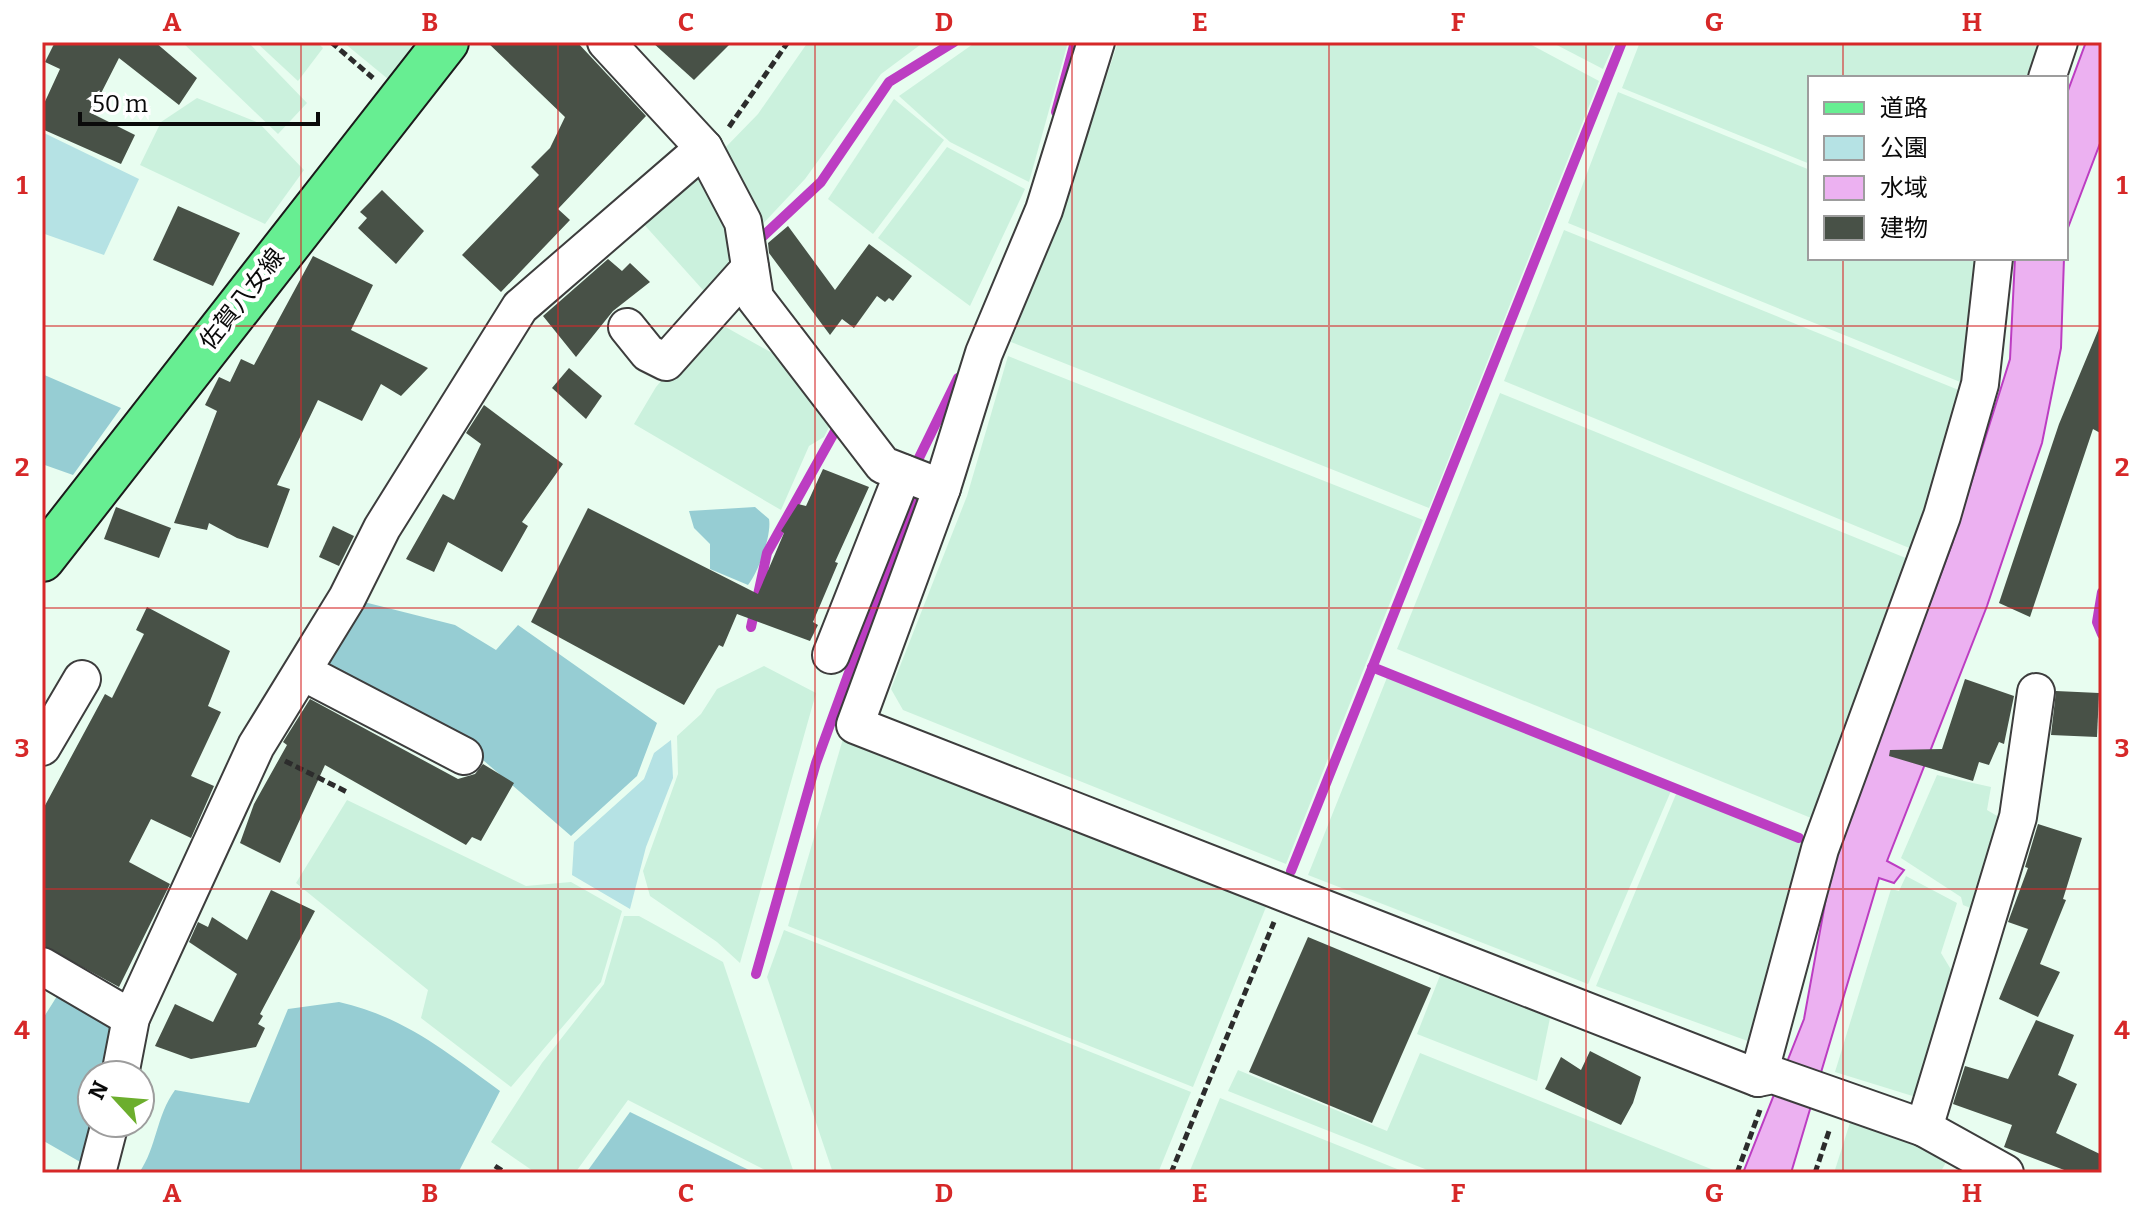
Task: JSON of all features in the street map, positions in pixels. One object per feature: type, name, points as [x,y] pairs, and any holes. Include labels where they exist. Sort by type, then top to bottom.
[{"type":"main road","name":"佐賀八女線","points":[[42,559],[446,42]]},
{"type":"street","points":[[606,42],[704,148],[743,222],[755,298],[883,465],[942,488]]},
{"type":"street","points":[[1096,42],[1044,210],[984,353],[942,488],[855,725],[1766,1076],[1840,1097],[1924,1128],[2005,1173]]},
{"type":"street","points":[[2048,76],[2059,42]]},
{"type":"street","points":[[123,1059],[131,1018],[256,746],[347,598],[382,528],[520,307],[704,148]]},
{"type":"street","points":[[1766,1076],[1820,849],[1942,516],[1980,384],[1994,260]]},
{"type":"street","points":[[627,327],[648,353],[666,362],[750,268]]},
{"type":"street","points":[[831,655],[903,473]]},
{"type":"street","points":[[303,672],[464,756]]},
{"type":"street","points":[[42,747],[82,679]]},
{"type":"street","points":[[1924,1128],[2018,817],[2036,692]]},
{"type":"street","points":[[42,966],[131,1018]]},
{"type":"street","points":[[97,1173],[106,1139]]},
{"type":"path","points":[[331,42],[375,79]]},
{"type":"path","points":[[704,148],[721,139],[788,42]]},
{"type":"path","points":[[256,746],[349,793]]},
{"type":"path","points":[[1171,1173],[1286,893]]},
{"type":"path","points":[[1737,1173],[1766,1076]]},
{"type":"path","points":[[1815,1173],[1840,1097]]},
{"type":"path","points":[[495,1166],[506,1173]]},
{"type":"green space","points":[[182,42],[248,42],[307,103],[278,134]]},
{"type":"green space","points":[[256,42],[317,42],[323,48],[298,81]]},
{"type":"green space","points":[[343,42],[417,42],[388,79]]},
{"type":"green space","points":[[808,42],[924,42],[881,74],[805,179],[756,231],[722,151],[758,114]]},
{"type":"green space","points":[[976,42],[1068,42],[1029,182],[950,142],[899,96]]},
{"type":"green space","points":[[1118,42],[1526,42],[1599,81],[1429,508],[1011,342],[1064,206]]},
{"type":"green space","points":[[1551,42],[1615,42],[1603,69]]},
{"type":"green space","points":[[1640,42],[2051,42],[2039,76],[1808,76],[1808,163],[1622,88]]},
{"type":"green space","points":[[1618,92],[1808,169],[1808,260],[1987,260],[1975,388],[1568,223]]},
{"type":"green space","points":[[197,98],[259,123],[304,170],[265,224],[140,165],[161,122]]},
{"type":"green space","points":[[894,99],[944,140],[873,234],[828,199]]},
{"type":"green space","points":[[42,132],[139,179],[104,255],[42,233]]},
{"type":"green space","points":[[947,147],[1025,189],[970,306],[878,238]]},
{"type":"green space","points":[[697,168],[732,240],[726,275],[719,288],[703,290],[641,221]]},
{"type":"green space","points":[[1564,230],[1971,395],[1919,552],[1504,381]]},
{"type":"green space","points":[[713,320],[792,364],[831,423],[824,437],[809,446],[781,510],[634,424],[656,387]]},
{"type":"green space","points":[[1008,356],[1423,520],[1286,864],[903,710],[891,689],[967,496]]},
{"type":"green space","points":[[1500,393],[1918,563],[1816,820],[1397,649]]},
{"type":"green space","points":[[764,666],[816,693],[740,963],[717,942],[650,896],[643,871],[678,774],[677,736],[701,714],[717,689]]},
{"type":"green space","points":[[1390,670],[1674,784],[1588,984],[1308,875]]},
{"type":"green space","points":[[845,732],[1266,907],[1193,1087],[788,926]]},
{"type":"green space","points":[[671,740],[673,778],[646,847],[630,909],[572,875],[574,842],[644,779],[654,753]]},
{"type":"green space","points":[[1937,775],[1991,787],[1987,810],[2009,823],[1983,913],[1963,905],[1961,897],[1901,858]]},
{"type":"green space","points":[[1679,787],[1808,839],[1756,1044],[1596,986]]},
{"type":"green space","points":[[347,800],[526,886],[571,882],[622,911],[601,982],[511,1087],[421,1018],[428,990],[296,883]]},
{"type":"green space","points":[[1906,876],[1957,903],[1941,953],[1956,978],[1919,1098],[1835,1072],[1891,889],[1899,891]]},
{"type":"green space","points":[[624,916],[639,916],[723,962],[794,1173],[771,1173],[628,1100],[575,1173],[536,1173],[491,1142],[542,1063],[604,984]]},
{"type":"green space","points":[[784,930],[1191,1092],[1158,1173],[833,1173],[767,977]]},
{"type":"green space","points":[[1441,973],[1550,1018],[1537,1081],[1417,1034]]},
{"type":"green space","points":[[1420,1053],[1721,1173],[1435,1173],[1228,1091],[1238,1070],[1387,1131]]},
{"type":"green space","points":[[1220,1098],[1407,1173],[1189,1173]]},
{"type":"green space","points":[[1854,1110],[1953,1150],[1940,1173],[1834,1173]]},
{"type":"shaded area","points":[[42,374],[121,408],[73,475],[42,464]]},
{"type":"shaded area","points":[[755,507],[769,519],[769,526],[763,554],[748,585],[710,569],[710,544],[694,528],[689,511]]},
{"type":"shaded area","points":[[356,600],[455,625],[496,650],[518,625],[657,723],[637,776],[571,836],[476,754],[314,671]]},
{"type":"shaded area","points":[[59,993],[120,1026],[111,1059],[76,1059],[76,1139],[88,1139],[82,1163],[42,1140],[42,1020]]},
{"type":"shaded area","points":[[339,1002],[384,1016],[443,1050],[500,1091],[458,1173],[139,1173],[175,1090],[249,1103],[288,1009]]},
{"type":"shaded area","points":[[630,1112],[755,1173],[586,1173]]},
{"type":"water","points":[[2086,42],[2102,42],[2102,138],[2068,228],[2068,91]]},
{"type":"water","points":[[2015,260],[2064,260],[2061,348],[2042,443],[1987,606],[1887,861],[1904,870],[1894,883],[1879,878],[1791,1173],[1743,1173],[1804,1019],[1832,865],[1952,544],[2010,359]]},
{"type":"building","points":[[55,42],[155,42],[197,78],[179,105],[119,58],[91,113],[135,135],[121,164],[42,129],[42,108],[60,69],[45,62]]},
{"type":"building","points":[[487,42],[577,42],[646,116],[558,209],[570,220],[501,292],[462,255],[539,175],[531,167],[550,148],[565,117]]},
{"type":"building","points":[[652,42],[732,42],[694,80]]},
{"type":"building","points":[[382,190],[424,231],[396,264],[358,228],[367,218],[360,212]]},
{"type":"building","points":[[178,206],[240,233],[213,286],[153,260]]},
{"type":"building","points":[[788,226],[835,290],[869,244],[912,276],[893,301],[889,298],[885,302],[877,296],[854,328],[842,319],[830,335],[769,253],[768,243]]},
{"type":"building","points":[[313,256],[373,285],[351,330],[428,368],[401,396],[381,384],[362,421],[318,400],[277,485],[290,489],[268,548],[237,538],[209,523],[207,530],[174,523],[217,411],[205,405],[219,377],[230,382],[241,359],[254,365]]},
{"type":"building","points":[[608,259],[622,271],[630,263],[650,282],[613,311],[576,357],[543,316]]},
{"type":"building","points":[[2102,321],[2102,434],[2093,429],[2030,617],[1999,603],[2059,424]]},
{"type":"building","points":[[569,368],[602,396],[586,419],[552,388]]},
{"type":"building","points":[[484,405],[563,464],[522,522],[528,526],[502,572],[448,542],[434,572],[406,559],[443,494],[454,500],[481,444],[466,433]]},
{"type":"building","points":[[823,469],[869,487],[835,562],[838,563],[813,622],[818,625],[810,641],[737,614],[723,647],[719,645],[684,705],[531,622],[588,508],[758,594],[784,533],[781,531],[798,504],[806,506]]},
{"type":"building","points":[[116,507],[171,528],[159,558],[104,539]]},
{"type":"building","points":[[333,526],[354,536],[339,566],[319,557]]},
{"type":"building","points":[[147,607],[230,651],[208,706],[221,712],[191,776],[214,786],[191,838],[151,819],[129,862],[170,884],[119,987],[42,945],[42,811],[105,694],[112,698],[144,634],[136,630]]},
{"type":"building","points":[[1965,679],[2014,696],[2004,744],[1999,742],[1989,765],[1979,762],[1973,781],[1889,756],[1890,750],[1942,749]]},
{"type":"building","points":[[2056,691],[2099,693],[2097,737],[2051,735]]},
{"type":"building","points":[[310,699],[458,779],[475,774],[483,764],[514,783],[481,841],[472,837],[466,845],[325,765],[280,863],[240,843],[254,804],[287,745],[283,742]]},
{"type":"building","points":[[2038,824],[2082,838],[2063,899],[2066,900],[2040,964],[2060,972],[2038,1017],[1999,999],[2028,929],[2008,922],[2028,868],[2025,867]]},
{"type":"building","points":[[271,890],[315,911],[260,1014],[263,1016],[258,1024],[265,1028],[256,1047],[191,1059],[155,1046],[175,1004],[213,1022],[237,974],[189,942],[198,922],[208,927],[212,917],[247,940]]},
{"type":"building","points":[[1308,937],[1431,988],[1372,1123],[1249,1072]]},
{"type":"building","points":[[2036,1020],[2074,1035],[2058,1075],[2077,1084],[2056,1133],[2102,1155],[2102,1173],[2072,1173],[2004,1147],[2012,1125],[1953,1104],[1965,1066],[2008,1079]]},
{"type":"building","points":[[1590,1051],[1641,1077],[1633,1103],[1621,1125],[1545,1089],[1561,1057],[1581,1070]]},
{"type":"waterway","points":[[760,246],[759,240],[821,182],[889,82],[954,42]]},
{"type":"waterway","points":[[1056,112],[1075,42]]},
{"type":"waterway","points":[[1291,871],[1622,42]]},
{"type":"waterway","points":[[908,461],[916,464],[958,378]]},
{"type":"waterway","points":[[751,627],[767,553],[839,424]]},
{"type":"waterway","points":[[756,974],[816,763],[912,500]]},
{"type":"waterway","points":[[2102,592],[2097,622],[2102,634]]},
{"type":"waterway","points":[[1372,667],[1799,838]]}]
